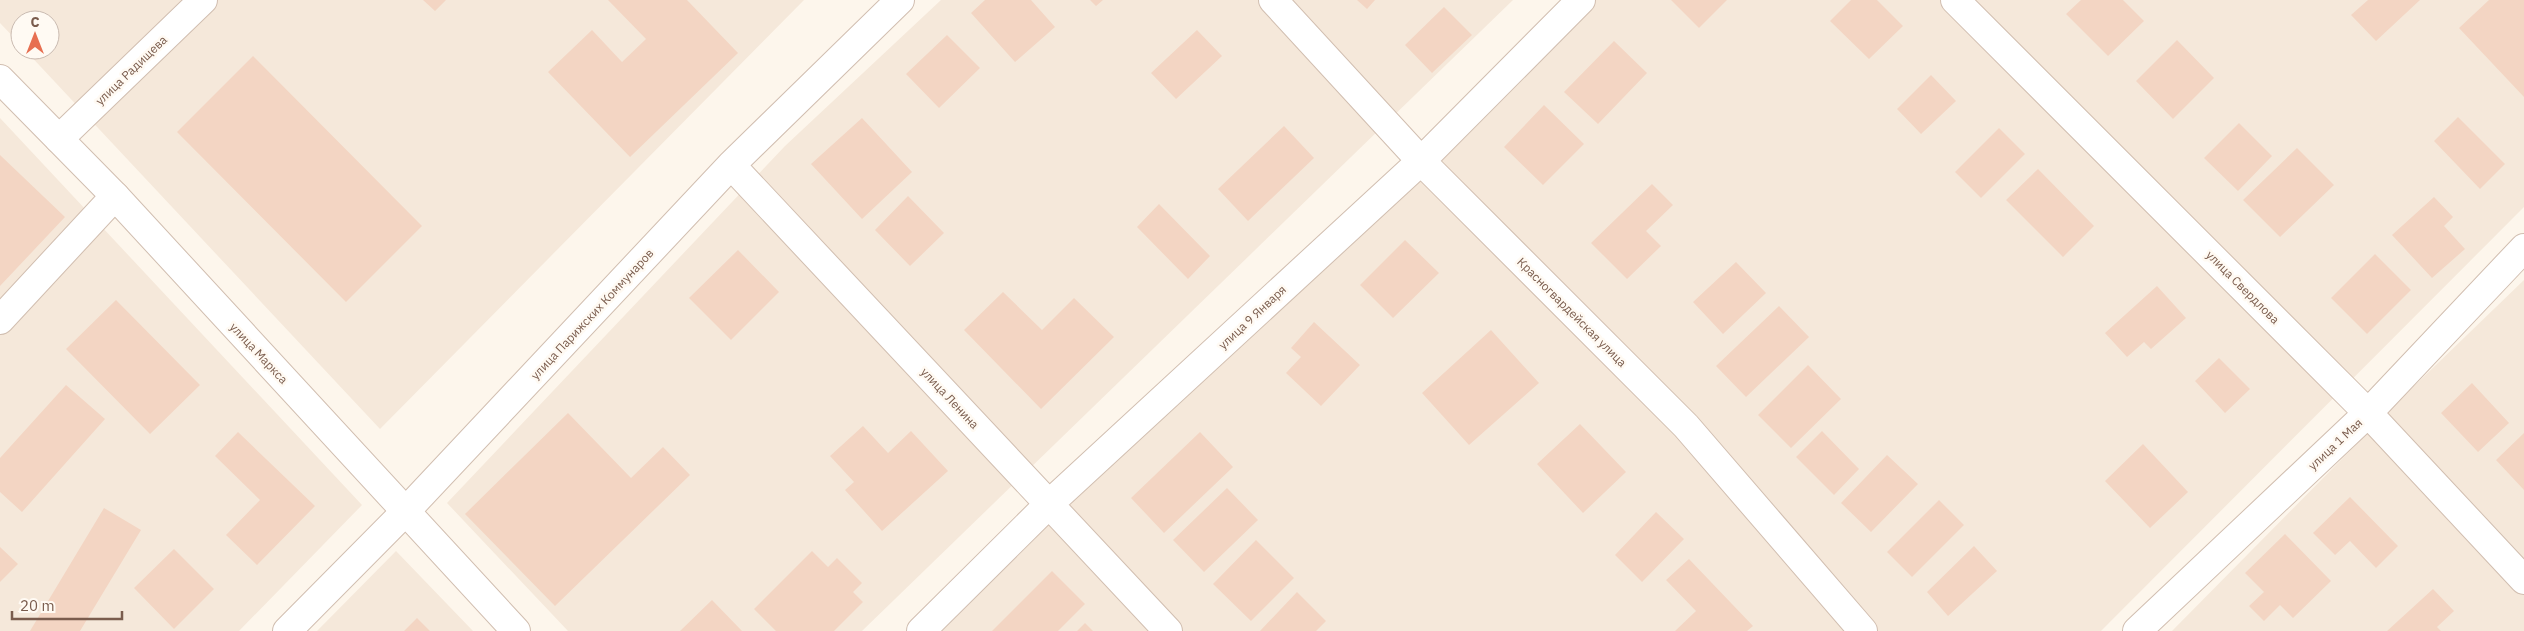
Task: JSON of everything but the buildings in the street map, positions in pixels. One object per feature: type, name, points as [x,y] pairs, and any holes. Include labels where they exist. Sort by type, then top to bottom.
[{"type":"street","name":"улица Радищева","points":[[59,139],[203,0]]},
{"type":"street","name":"улица Парижских Коммунаров","points":[[287,631],[405,512],[732,165],[900,0]]},
{"type":"street","name":"Красногвардейская улица","points":[[1273,0],[1421,161],[1686,426],[1863,631]]},
{"type":"street","name":"улица 9 Января","points":[[920,631],[1049,504],[1421,161],[1581,0]]},
{"type":"street","name":"улица Свердлова","points":[[1955,0],[2368,413],[2524,580]]},
{"type":"street","name":"улица Маркса","points":[[0,78],[115,196],[516,631]]},
{"type":"street","name":"улица Ленина","points":[[732,165],[1168,631]]},
{"type":"street","points":[[0,320],[115,196]]},
{"type":"street","name":"улица 1 Мая","points":[[2137,631],[2368,413],[2524,248]]},
{"type":"shaded area","points":[[0,0],[804,0],[380,429],[34,60],[60,60],[60,10],[10,10],[10,34],[0,23]]},
{"type":"shaded area","points":[[941,0],[1513,0],[862,631],[568,631],[447,503],[785,146]]},
{"type":"shaded area","points":[[1593,0],[2524,0],[2524,207],[2101,631],[942,631],[1100,472]]},
{"type":"shaded area","points":[[0,118],[362,505],[239,631],[0,631]]},
{"type":"shaded area","points":[[2524,280],[2524,631],[2172,631],[2411,389]]},
{"type":"shaded area","points":[[396,551],[473,631],[317,631]]}]
